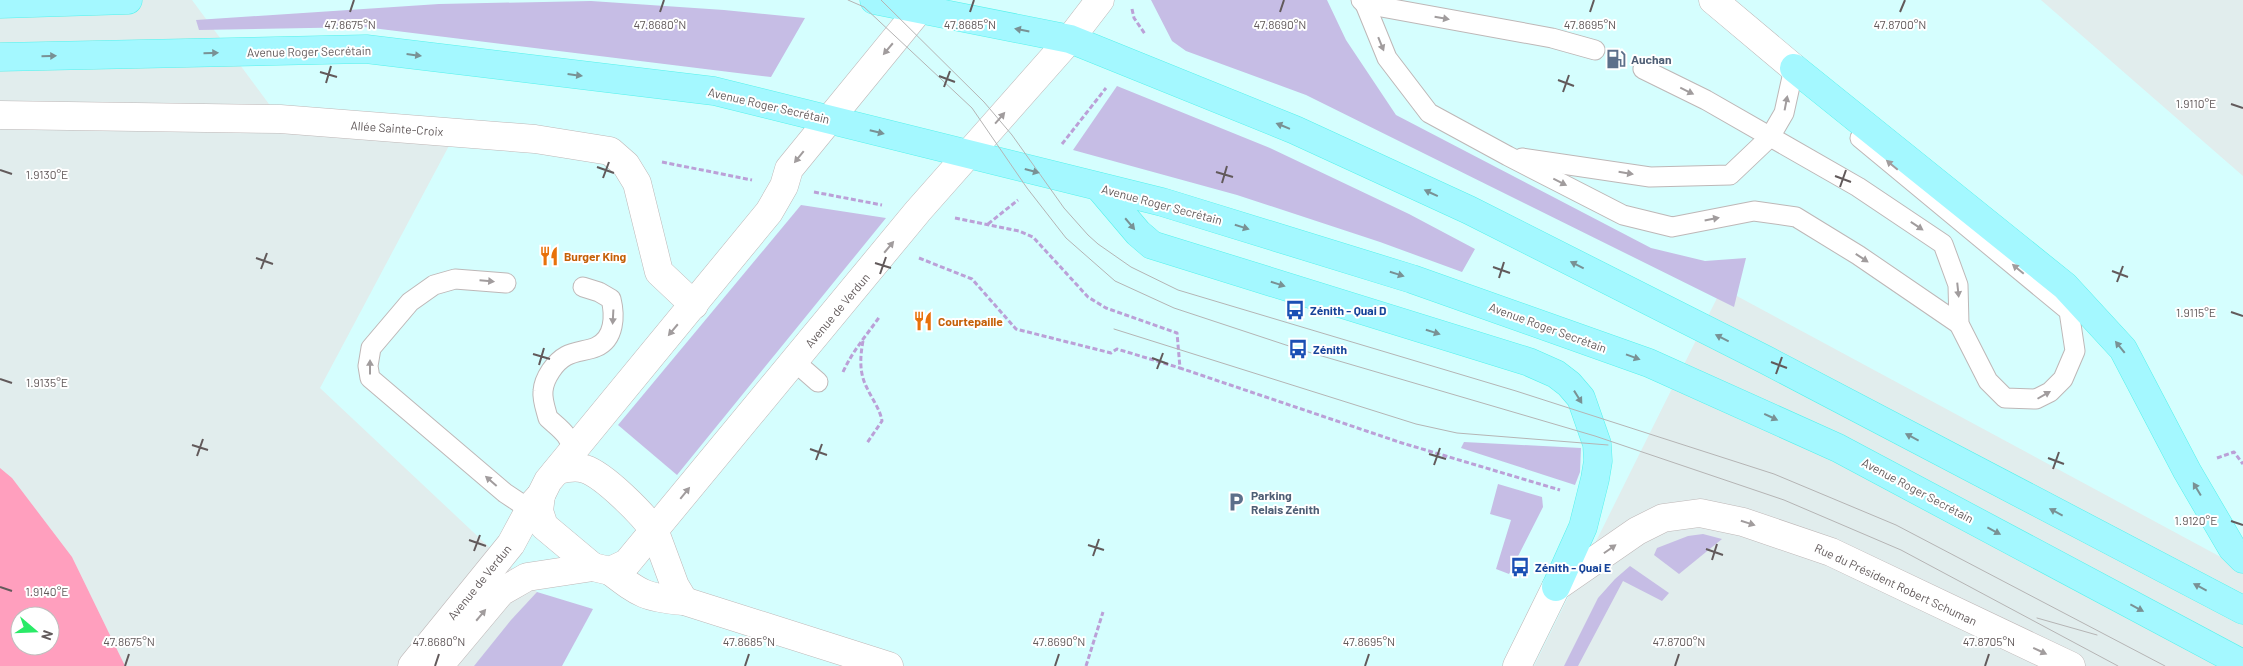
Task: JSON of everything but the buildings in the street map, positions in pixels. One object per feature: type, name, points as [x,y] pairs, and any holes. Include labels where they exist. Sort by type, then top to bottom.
[{"type":"main road","points":[[0,4],[128,0]]},
{"type":"main road","points":[[874,0],[922,5],[1070,39],[1295,130],[1469,210],[1766,360],[2243,610]]},
{"type":"main road","name":"Avenue Roger Secrétain","points":[[0,57],[366,49],[714,91],[1162,202],[1412,279],[1649,363],[1838,448],[2243,664]]},
{"type":"main road","points":[[1794,68],[2057,279],[2123,349],[2186,471],[2232,548],[2243,559]]},
{"type":"main road","points":[[1099,187],[1138,233],[1152,246],[1529,362],[1556,374],[1570,384],[1581,398],[1597,444],[1598,461],[1583,527],[1556,587]]},
{"type":"street","name":"Avenue de Verdun","points":[[438,666],[501,592],[527,577],[602,569],[627,563],[655,532],[918,212],[1070,39],[1100,0]]},
{"type":"street","points":[[1712,0],[1794,68]]},
{"type":"street","name":"Avenue de Verdun","points":[[412,666],[510,544],[550,481],[769,212],[784,186],[790,170],[922,5]]},
{"type":"street","name":"Allée Sainte-Croix","points":[[0,115],[280,119],[535,139],[610,151],[626,165],[637,183],[659,272],[694,305]]},
{"type":"street","points":[[684,601],[675,586],[655,532],[638,510],[591,472],[573,467],[558,470],[550,481],[539,511],[544,526],[602,569],[640,594],[654,598],[684,601],[889,666]]},
{"type":"street","name":"Rue du Président Robert Schuman","points":[[1517,666],[1556,587],[1637,531],[1663,518],[1700,513],[1743,522],[1831,552],[2071,666]]},
{"type":"lane","points":[[1365,1],[1386,58],[1429,113],[1508,156],[1623,215],[1672,226],[1754,211],[1796,217],[1858,255],[1959,324]]},
{"type":"lane","points":[[1365,1],[1552,38],[1595,50]]},
{"type":"lane","points":[[1508,156],[1650,177],[1715,177],[1730,175],[1770,137],[1784,114],[1794,68]]},
{"type":"lane","points":[[1643,70],[1706,100],[1858,187],[1943,244],[1958,285],[1959,324],[1988,381],[2004,398],[2036,399],[2050,392],[2063,379],[2074,351],[2069,311],[1808,95],[1794,68]]},
{"type":"lane","points":[[506,283],[456,278],[434,286],[410,302],[371,348],[368,366],[370,378],[504,493],[520,503],[550,481],[572,442],[548,418],[543,390],[550,372],[566,356],[598,346],[606,339],[614,324],[615,313],[611,299],[599,292],[583,287]]},
{"type":"lane","points":[[794,361],[818,382]]},
{"type":"path","points":[[987,224],[1015,204],[1147,36],[1134,18],[1132,2]]},
{"type":"path","points":[[659,161],[757,181]]},
{"type":"path","points":[[808,191],[887,206]]},
{"type":"path","points":[[948,217],[1019,230],[1033,237],[1088,297],[1100,304],[1177,333],[1180,368]]},
{"type":"path","points":[[915,254],[920,259],[972,279],[1016,329],[1111,353],[1117,349],[1180,368],[1402,443],[1562,490]]},
{"type":"path","points":[[852,353],[863,341],[880,316]]},
{"type":"path","points":[[863,341],[860,356],[862,371],[866,386],[881,414],[882,421],[867,443]]},
{"type":"path","points":[[1086,666],[1103,612]]},
{"type":"shaded area","points":[[192,0],[2041,0],[2243,176],[2243,569],[1722,288],[1534,666],[554,666],[554,608],[320,388],[451,142],[280,119]]},
{"type":"shaded area","points":[[1151,0],[1327,0],[1346,40],[1396,115],[1651,248],[1705,261],[1746,258],[1734,307],[1306,95],[1186,51],[1172,41]]},
{"type":"shaded area","points":[[591,1],[724,10],[805,18],[771,77],[364,27],[199,30],[196,20],[439,4]]},
{"type":"shaded area","points":[[1117,86],[1270,148],[1409,214],[1475,249],[1462,272],[1380,242],[1237,195],[1073,150]]},
{"type":"shaded area","points":[[801,205],[886,218],[677,475],[618,425]]},
{"type":"shaded area","points":[[1464,442],[1581,448],[1580,472],[1575,485],[1461,448]]},
{"type":"shaded area","points":[[0,468],[12,478],[72,557],[125,666],[0,666]]},
{"type":"shaded area","points":[[1498,484],[1542,497],[1543,507],[1509,574],[1496,569],[1511,520],[1490,514]]},
{"type":"shaded area","points":[[1703,534],[1722,539],[1679,574],[1654,555],[1657,548],[1688,536]]},
{"type":"shaded area","points":[[1630,566],[1669,593],[1662,601],[1623,581],[1578,666],[1564,666],[1598,598]]},
{"type":"shaded area","points":[[537,592],[593,609],[562,666],[474,666],[511,620]]},
{"type":"tram line","points":[[848,0],[864,7],[972,108],[1027,188],[1066,238],[1115,281],[1174,308],[1298,349],[1595,436],[1784,500],[1901,550],[2118,666]]},
{"type":"tram line","points":[[881,0],[984,102],[1012,135],[1064,208],[1088,235],[1131,267],[1178,290],[1516,391],[1774,474],[1896,525],[2165,666]]},
{"type":"tram line","points":[[1114,329],[1416,424],[1457,433],[1608,445]]},
{"type":"tram line","points":[[2037,618],[2097,635]]},
{"type":"place","name":"Auchan","points":[[1616,59]]},
{"type":"place","name":"Burger King","points":[[549,256]]},
{"type":"place","name":"Zénith - Quai D","points":[[1295,310]]},
{"type":"place","name":"Courtepaille","points":[[923,321]]},
{"type":"place","name":"Zénith","points":[[1298,349]]},
{"type":"place","name":"Parking Relais Zénith","points":[[1236,502]]},
{"type":"place","name":"Zénith - Quai E","points":[[1520,567]]}]
